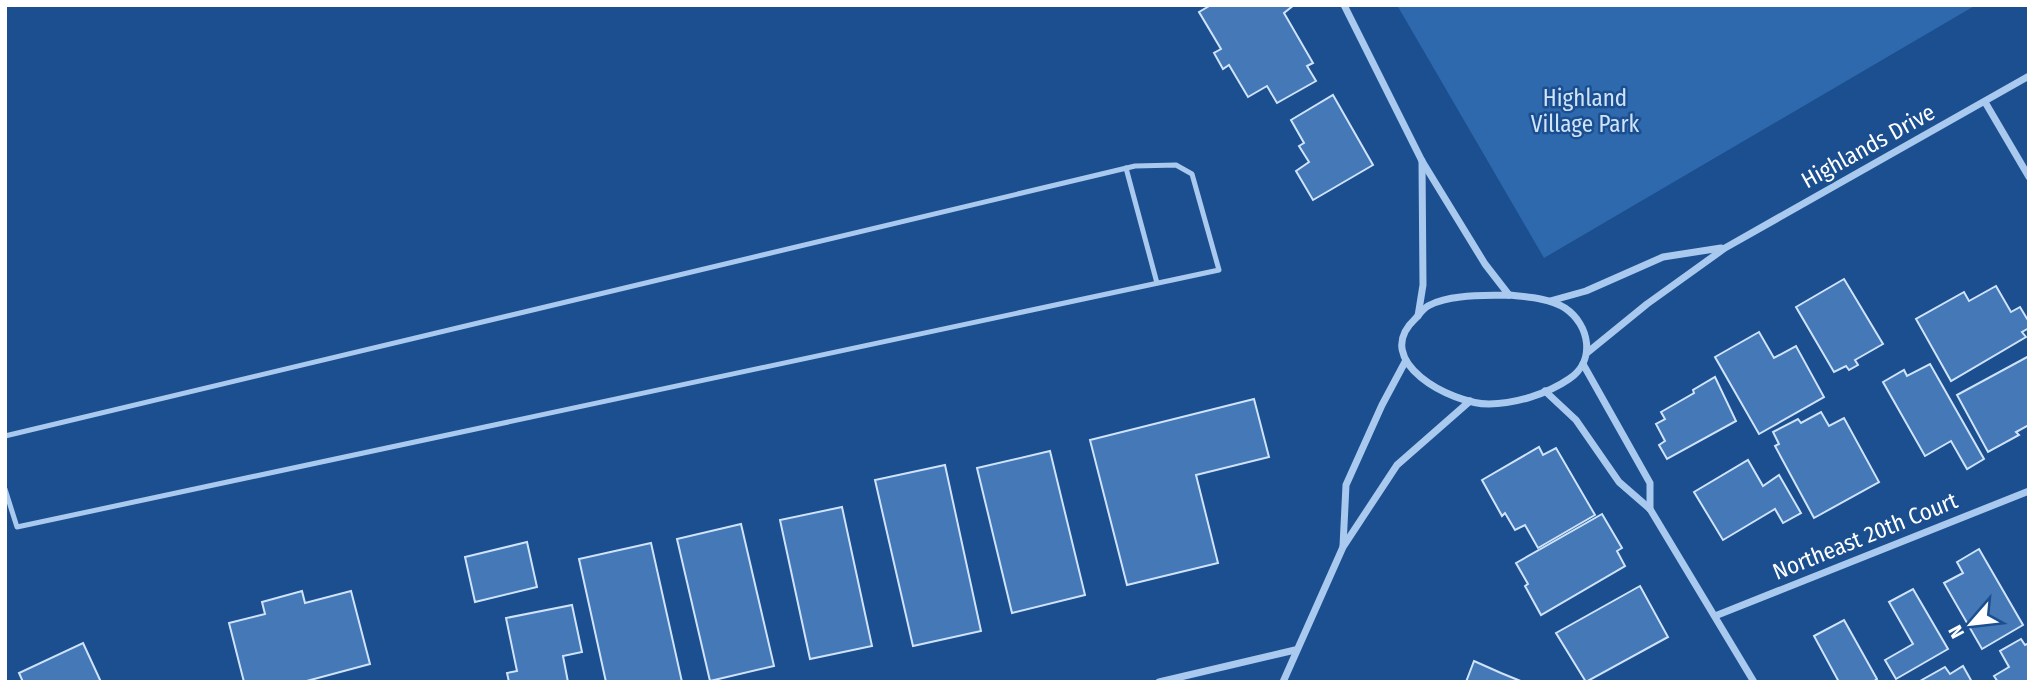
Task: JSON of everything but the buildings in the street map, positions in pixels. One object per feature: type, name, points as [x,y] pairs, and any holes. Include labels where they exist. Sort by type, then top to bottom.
[{"type":"street","points":[[1344,5],[1422,161],[1485,264],[1509,295]]},
{"type":"street","name":"Highlands Drive","points":[[1588,352],[1647,304],[1725,248],[2029,76]]},
{"type":"street","points":[[1985,102],[2029,177]]},
{"type":"street","points":[[1418,316],[1423,285],[1422,161]]},
{"type":"street","name":"Highlands Drive","points":[[1550,301],[1586,291],[1663,257],[1725,248]]},
{"type":"street","points":[[1509,295],[1550,301],[1566,309],[1579,322],[1586,335],[1588,352],[1572,378],[1545,391],[1488,404],[1470,401],[1433,388],[1405,362],[1401,345],[1404,332],[1429,305],[1462,297],[1509,295]]},
{"type":"street","points":[[1343,547],[1346,485],[1382,405],[1405,362]]},
{"type":"street","points":[[1583,364],[1650,483],[1650,509]]},
{"type":"street","points":[[1545,391],[1576,420],[1619,482],[1650,509],[1754,682]]},
{"type":"street","points":[[1283,682],[1343,547],[1397,464],[1470,401]]},
{"type":"street","name":"Northeast 20th Court","points":[[1715,615],[2029,491]]},
{"type":"street","points":[[1159,682],[1295,650]]},
{"type":"lane","points":[[5,436],[1126,168],[1176,165],[1192,174],[1219,270],[17,527],[5,489]]},
{"type":"lane","points":[[1126,168],[1157,283]]},
{"type":"green space","name":"Highland Village Park","points":[[1397,5],[1976,5],[1544,258]]}]
